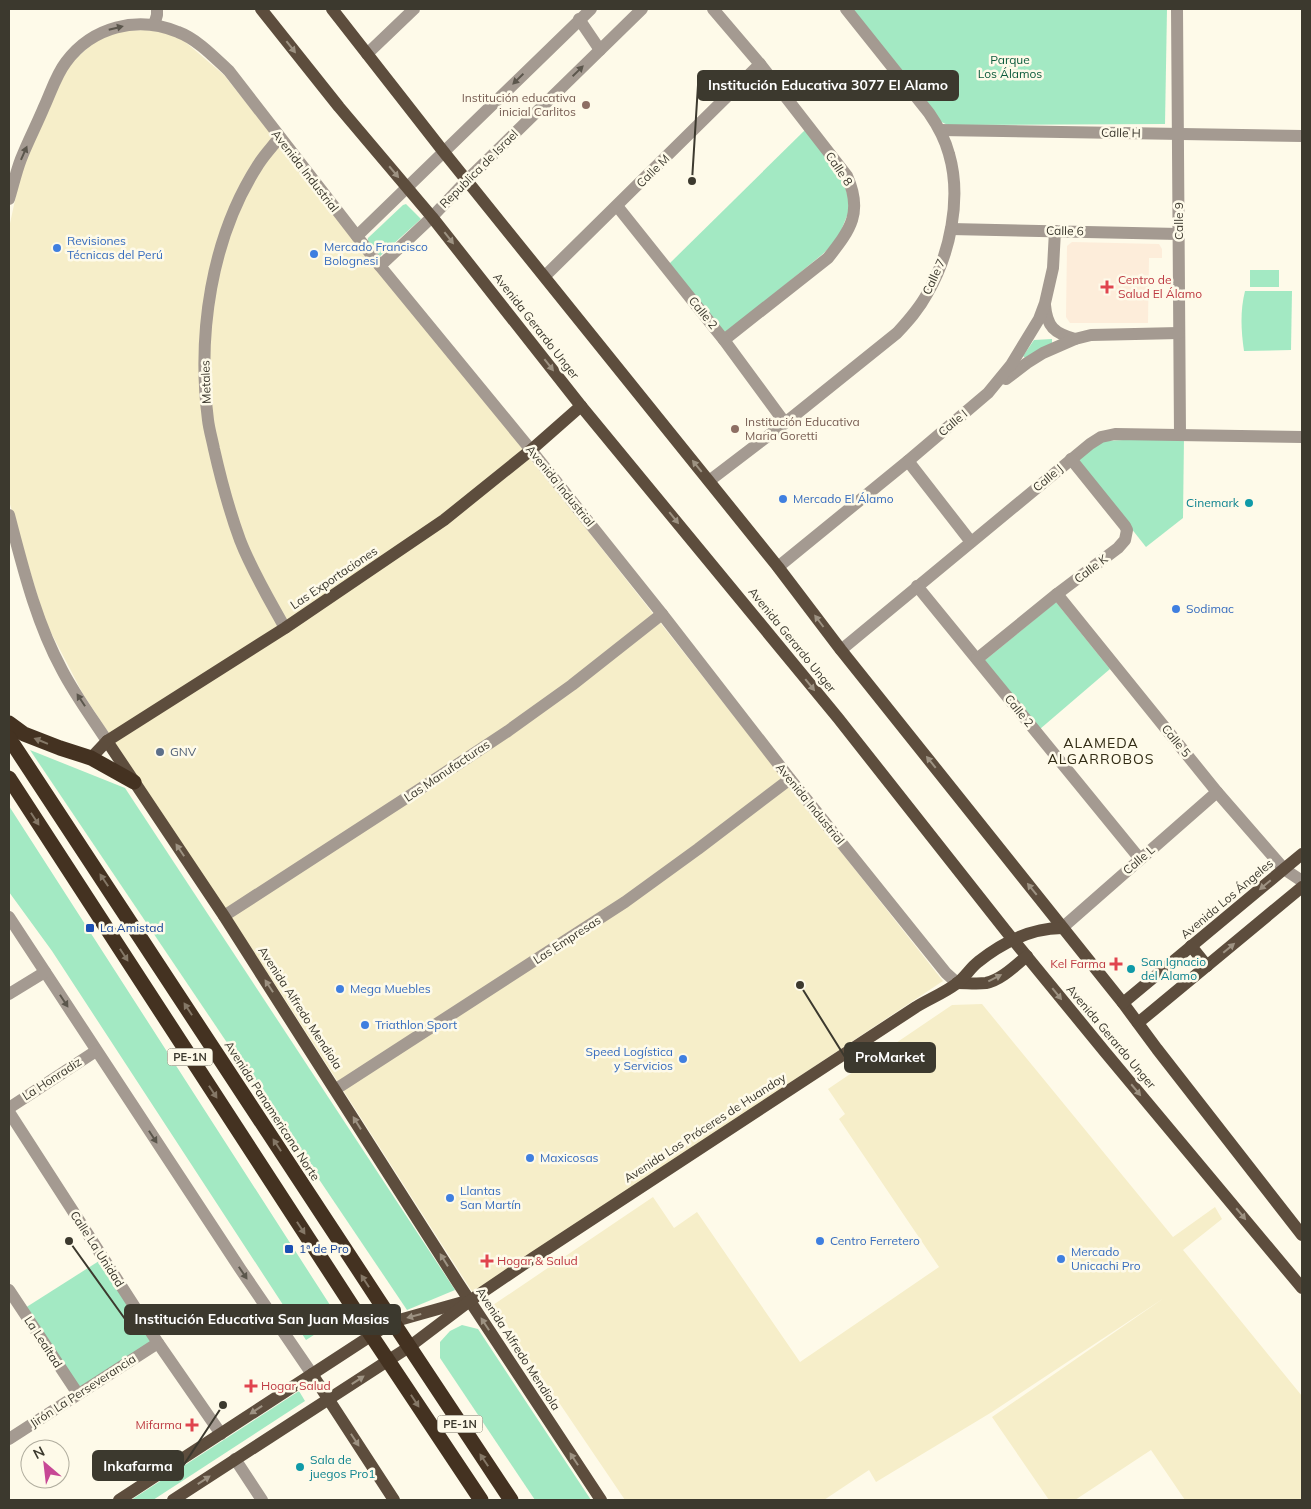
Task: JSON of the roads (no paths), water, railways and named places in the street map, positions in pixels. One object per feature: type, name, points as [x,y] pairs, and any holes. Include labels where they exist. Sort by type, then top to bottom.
[{"type":"highway","points":[[9,723],[24,734],[91,758],[134,782]]},
{"type":"highway","name":"Avenida Panamericana Norte","points":[[9,738],[511,1500]]},
{"type":"highway","name":"PE-1N","points":[[9,778],[371,1336],[481,1500]]},
{"type":"main road","name":"Avenida Gerardo Unger","points":[[261,9],[339,107],[432,217],[581,406],[838,718],[1009,942],[1027,956],[1302,1288]]},
{"type":"main road","points":[[332,9],[443,151],[778,566],[841,650],[1123,1003],[1302,1235]]},
{"type":"main road","name":"Las Exportaciones","points":[[91,758],[107,741],[285,628],[444,520],[531,450],[581,406]]},
{"type":"main road","name":"Avenida Alfredo Mendiola","points":[[107,741],[224,916],[601,1500]]},
{"type":"main road","name":"Avenida Los Ángeles","points":[[1123,1003],[1302,854]]},
{"type":"main road","points":[[1138,1024],[1302,887]]},
{"type":"main road","name":"Avenida Los Próceres de Huandoy","points":[[173,1500],[409,1347],[471,1300],[533,1258],[916,1007],[957,984],[977,962],[1009,942],[1037,930],[1062,928]]},
{"type":"main road","points":[[1191,946],[1207,966]]},
{"type":"main road","name":"Avenida Los Próceres de Huandoy","points":[[957,984],[986,983],[994,980],[1027,956]]},
{"type":"main road","name":"Avenida Los Próceres de Huandoy","points":[[119,1500],[392,1322],[471,1300]]},
{"type":"main road","points":[[312,1374],[394,1500]]},
{"type":"street","points":[[9,199],[21,159],[65,64],[77,49],[92,37],[110,29],[130,24],[154,25],[157,9]]},
{"type":"street","points":[[368,54],[414,9]]},
{"type":"street","points":[[357,236],[589,9]]},
{"type":"street","name":"Republica de Israel","points":[[380,266],[642,9]]},
{"type":"street","name":"Calle 8","points":[[713,9],[760,64],[847,176],[853,190],[855,205],[851,224],[828,258],[724,340]]},
{"type":"street","name":"Calle 7","points":[[709,481],[897,333],[913,316],[928,294],[946,250],[951,229],[953,205],[953,179],[950,154],[940,130],[929,113],[846,9]]},
{"type":"street","name":"Calle 9","points":[[1177,9],[1180,434]]},
{"type":"street","points":[[580,19],[600,50]]},
{"type":"street","name":"Avenida Industrial","points":[[154,25],[179,32],[205,49],[229,72],[380,266],[531,450],[790,779],[946,973],[957,984]]},
{"type":"street","name":"Calle M","points":[[545,276],[760,64]]},
{"type":"street","name":"Calle H","points":[[940,130],[1302,136]]},
{"type":"street","name":"Metales","points":[[279,138],[258,163],[242,193],[228,224],[216,263],[208,304],[205,384],[208,420],[227,501],[241,542],[260,584],[285,628]]},
{"type":"street","name":"Calle 2","points":[[617,206],[724,340],[785,423]]},
{"type":"street","name":"Calle 6","points":[[951,229],[1179,234]]},
{"type":"street","name":"Calle I","points":[[778,566],[908,461],[988,393],[1011,365],[1039,319],[1045,303],[1053,268],[1055,231]]},
{"type":"street","points":[[1045,303],[1046,317],[1049,324],[1063,336],[1075,339]]},
{"type":"street","points":[[988,393],[1043,353],[1075,339],[1091,335],[1179,333]]},
{"type":"street","name":"Calle J","points":[[841,650],[1071,459],[1101,438],[1115,434],[1302,437]]},
{"type":"street","name":"Calle K","points":[[977,659],[1057,594],[1118,548],[1127,536],[1125,526],[1071,459]]},
{"type":"street","points":[[908,461],[971,542]]},
{"type":"street","name":"Avenida Alfredo Mendiola","points":[[9,515],[20,562],[38,616],[62,670],[107,741]]},
{"type":"street","name":"Calle 2","points":[[918,586],[1140,859]]},
{"type":"street","name":"Calle 5","points":[[1057,594],[1217,792],[1284,869],[1302,881]]},
{"type":"street","name":"Las Manufacturas","points":[[224,916],[508,731],[572,685],[662,614]]},
{"type":"street","name":"Las Empresas","points":[[336,1089],[624,902],[790,779]]},
{"type":"street","name":"Calle L","points":[[1062,928],[1217,792]]},
{"type":"street","points":[[9,917],[241,1270],[312,1374]]},
{"type":"street","points":[[9,994],[46,972]]},
{"type":"street","name":"La Honradiz","points":[[9,1108],[96,1051]]},
{"type":"street","name":"Calle La Unidad","points":[[9,1112],[158,1343],[221,1434]]},
{"type":"street","name":"La Lealtad","points":[[9,1290],[78,1394]]},
{"type":"street","name":"Jirón La Perseverancia","points":[[9,1439],[158,1343]]},
{"type":"street","points":[[235,1459],[262,1500]]},
{"type":"place","name":"Institución educativa inicial Carlitos","points":[[586,105]]},
{"type":"place","name":"Institución Educativa 3077 El Alamo","points":[[692,181]]},
{"type":"place","name":"Revisiones Técnicas del Perú","points":[[57,248]]},
{"type":"place","name":"Mercado Francisco Bolognesi","points":[[314,254]]},
{"type":"place","name":"Centro de Salud El Álamo","points":[[1107,287]]},
{"type":"place","name":"Institución Educativa Maria Goretti","points":[[735,429]]},
{"type":"place","name":"Mercado El Álamo","points":[[783,499]]},
{"type":"place","name":"Cinemark","points":[[1249,503]]},
{"type":"place","name":"Sodimac","points":[[1176,609]]},
{"type":"place","name":"GNV","points":[[160,752]]},
{"type":"place","name":"La Amistad","points":[[90,928]]},
{"type":"place","name":"Kel Farma","points":[[1116,964]]},
{"type":"place","name":"San Ignacio del Alamo","points":[[1131,969]]},
{"type":"place","name":"ProMarket","points":[[800,985]]},
{"type":"place","name":"Mega Muebles","points":[[340,989]]},
{"type":"place","name":"Triathlon Sport","points":[[365,1025]]},
{"type":"place","name":"Speed Logística y Servicios","points":[[683,1059]]},
{"type":"place","name":"Maxicosas","points":[[530,1158]]},
{"type":"place","name":"Llantas San Martín","points":[[450,1198]]},
{"type":"place","name":"Institución Educativa San Juan Masias","points":[[69,1241]]},
{"type":"place","name":"Centro Ferretero","points":[[820,1241]]},
{"type":"place","name":"1ª de Pro","points":[[289,1249]]},
{"type":"place","name":"Mercado Unicachi Pro","points":[[1061,1259]]},
{"type":"place","name":"Hogar & Salud","points":[[487,1261]]},
{"type":"place","name":"Hogar Salud","points":[[251,1386]]},
{"type":"place","name":"Inkafarma","points":[[223,1405]]},
{"type":"place","name":"Mifarma","points":[[192,1425]]},
{"type":"place","name":"Sala de juegos Pro1","points":[[300,1467]]},
{"type":"district","name":"ALAMEDA ALGARROBOS","points":[[1101,752]]},
{"type":"park label","name":"Parque Los Álamos","points":[[1010,67]]}]
